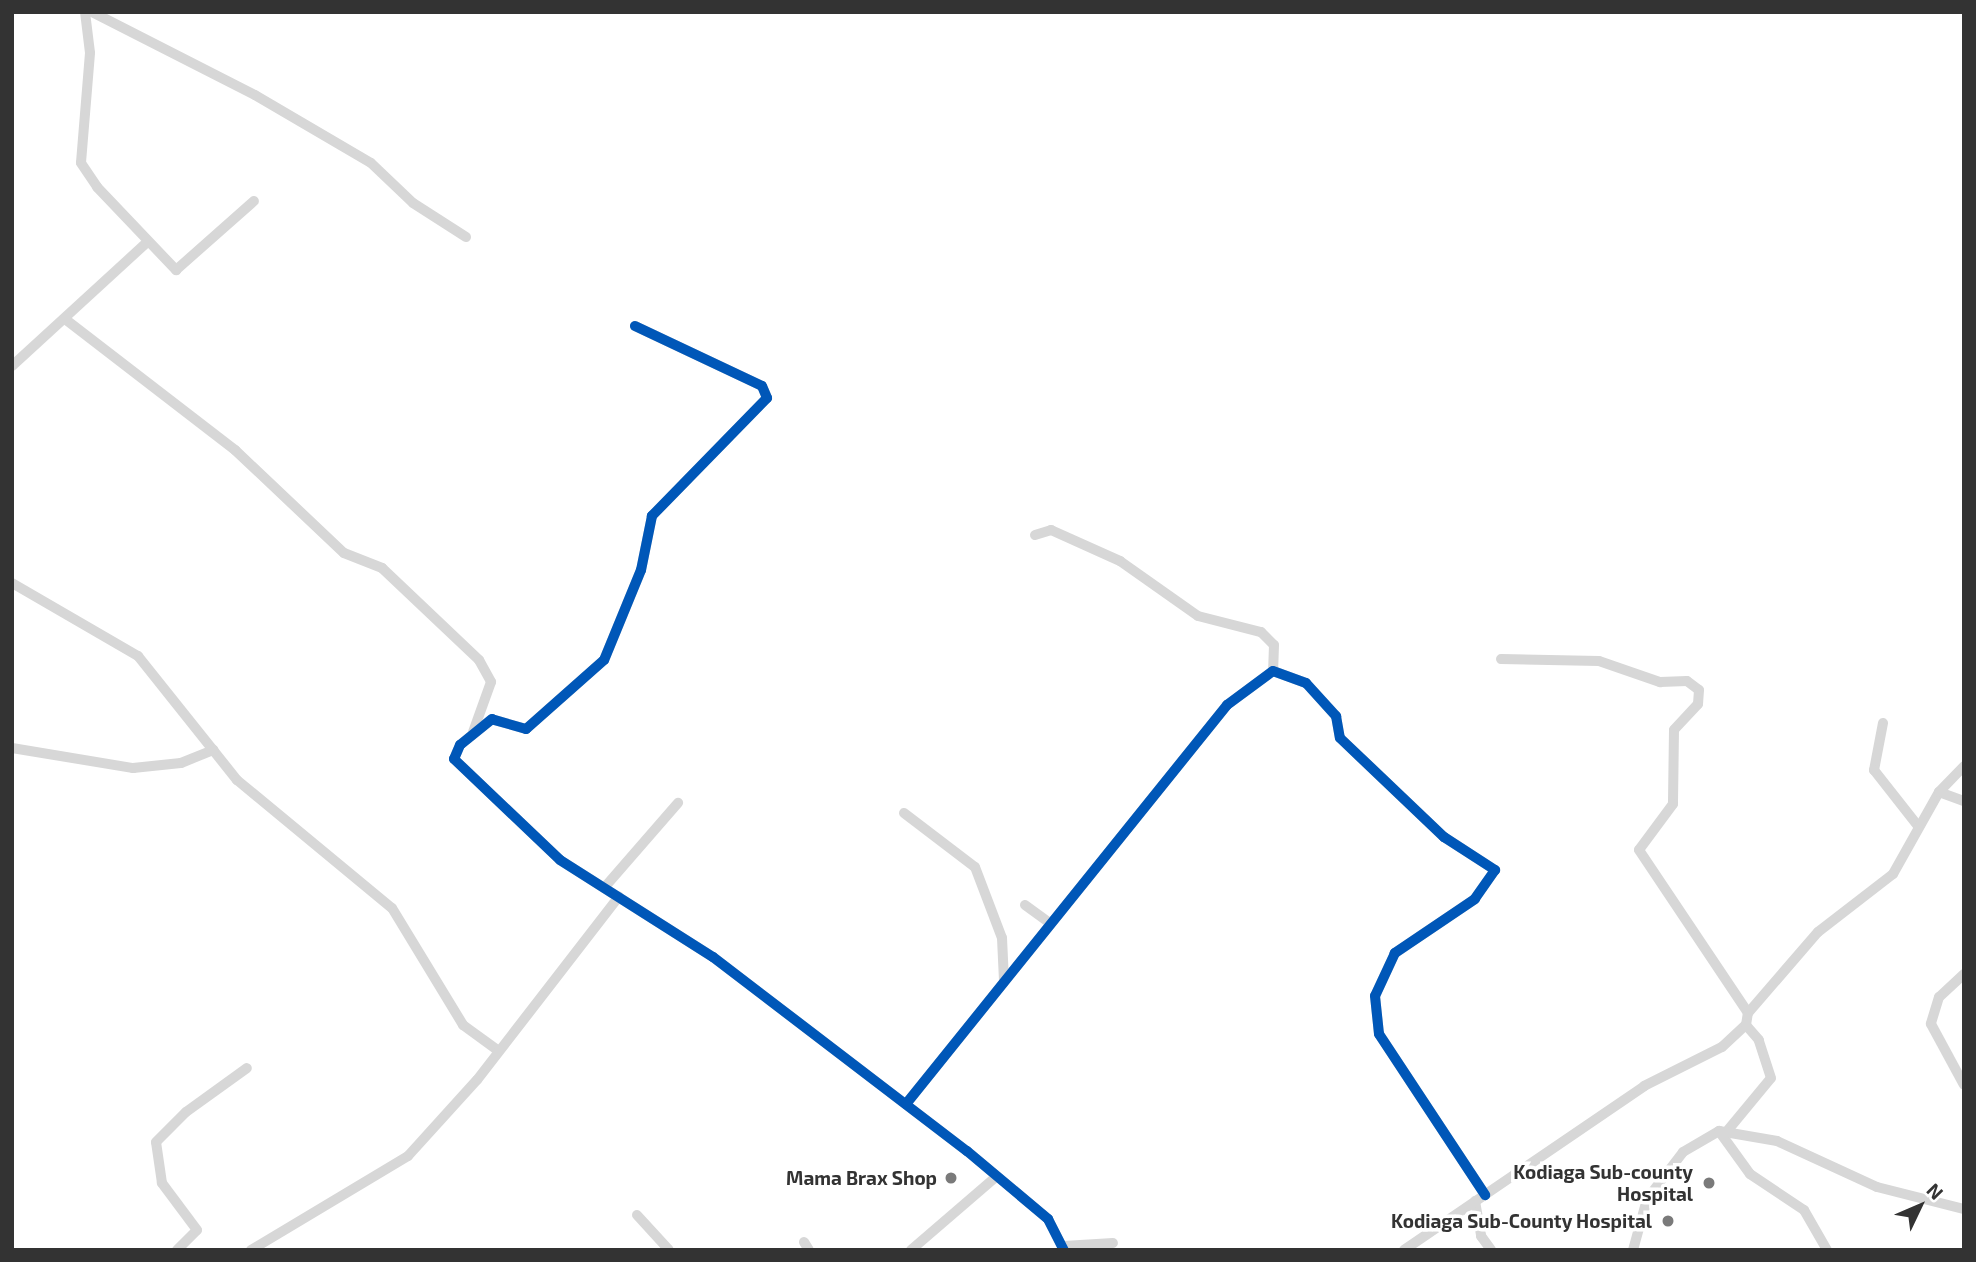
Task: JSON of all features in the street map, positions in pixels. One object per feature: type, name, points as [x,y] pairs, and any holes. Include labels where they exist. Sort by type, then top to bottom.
[{"type":"street","points":[[85,12],[90,53],[81,163],[146,243],[172,269],[181,269],[254,201]]},
{"type":"street","points":[[92,12],[255,94],[371,163],[413,203],[466,237]]},
{"type":"street","points":[[12,366],[146,243]]},
{"type":"street","points":[[65,319],[235,450],[344,552],[382,568],[479,660],[491,682],[472,734]]},
{"type":"street","points":[[635,326],[762,386],[767,398],[652,516],[641,570],[604,660],[526,729],[497,718],[472,734],[454,753],[463,774],[560,860],[713,957],[906,1104],[1048,1219],[1064,1248],[1113,1243]]},
{"type":"street","points":[[1035,535],[1051,530],[1120,561],[1198,616],[1261,632],[1274,645],[1273,671]]},
{"type":"street","points":[[12,583],[138,656],[254,797],[377,892],[463,1025],[496,1049]]},
{"type":"street","points":[[1501,659],[1599,661],[1660,682],[1688,681],[1699,690],[1698,704],[1674,730],[1673,804],[1639,850],[1748,1013]]},
{"type":"street","points":[[906,1104],[1003,980],[1227,705],[1273,671]]},
{"type":"street","points":[[1273,671],[1306,683],[1336,716],[1340,738],[1444,837],[1495,870],[1475,899],[1395,953],[1375,996],[1378,1034],[1485,1195]]},
{"type":"street","points":[[1883,723],[1874,770],[1918,826]]},
{"type":"street","points":[[12,748],[133,768],[181,763],[214,750]]},
{"type":"street","points":[[1404,1250],[1644,1086],[1722,1046],[1746,1025],[1748,1013],[1818,932],[1893,874],[1918,826],[1940,792],[1964,765]]},
{"type":"street","points":[[1940,792],[1964,801]]},
{"type":"street","points":[[604,888],[678,803]]},
{"type":"street","points":[[904,813],[975,867],[1002,938],[1003,980]]},
{"type":"street","points":[[251,1250],[408,1156],[477,1080],[496,1049],[619,896]]},
{"type":"street","points":[[1025,905],[1050,923]]},
{"type":"street","points":[[1964,974],[1939,997],[1931,1024],[1964,1085]]},
{"type":"street","points":[[1633,1250],[1647,1199],[1683,1152],[1723,1130],[1771,1078],[1759,1040],[1746,1025]]},
{"type":"street","points":[[177,1250],[197,1230],[162,1183],[156,1142],[186,1112],[247,1068]]},
{"type":"street","points":[[1723,1130],[1800,1149],[1904,1196],[1964,1209]]},
{"type":"street","points":[[1723,1130],[1750,1174],[1804,1210],[1827,1250]]},
{"type":"street","points":[[911,1250],[997,1176]]},
{"type":"street","points":[[1475,1202],[1481,1236],[1491,1249]]},
{"type":"street","points":[[638,1215],[669,1250]]},
{"type":"cycle path","points":[[635,326],[762,386],[767,398],[652,516],[641,570],[604,660],[526,729],[492,719],[460,745],[454,759],[560,860],[713,957],[967,1151],[1048,1219],[1064,1250]]},
{"type":"cycle path","points":[[906,1104],[1227,705],[1273,671],[1306,683],[1336,716],[1340,738],[1444,837],[1495,870],[1475,899],[1395,953],[1375,996],[1379,1034],[1485,1195]]},
{"type":"place","name":"Mama Brax Shop","points":[[951,1178]]},
{"type":"place","name":"Kodiaga Sub-county Hospital","points":[[1709,1183]]},
{"type":"place","name":"Kodiaga Sub-County Hospital","points":[[1668,1221]]}]
